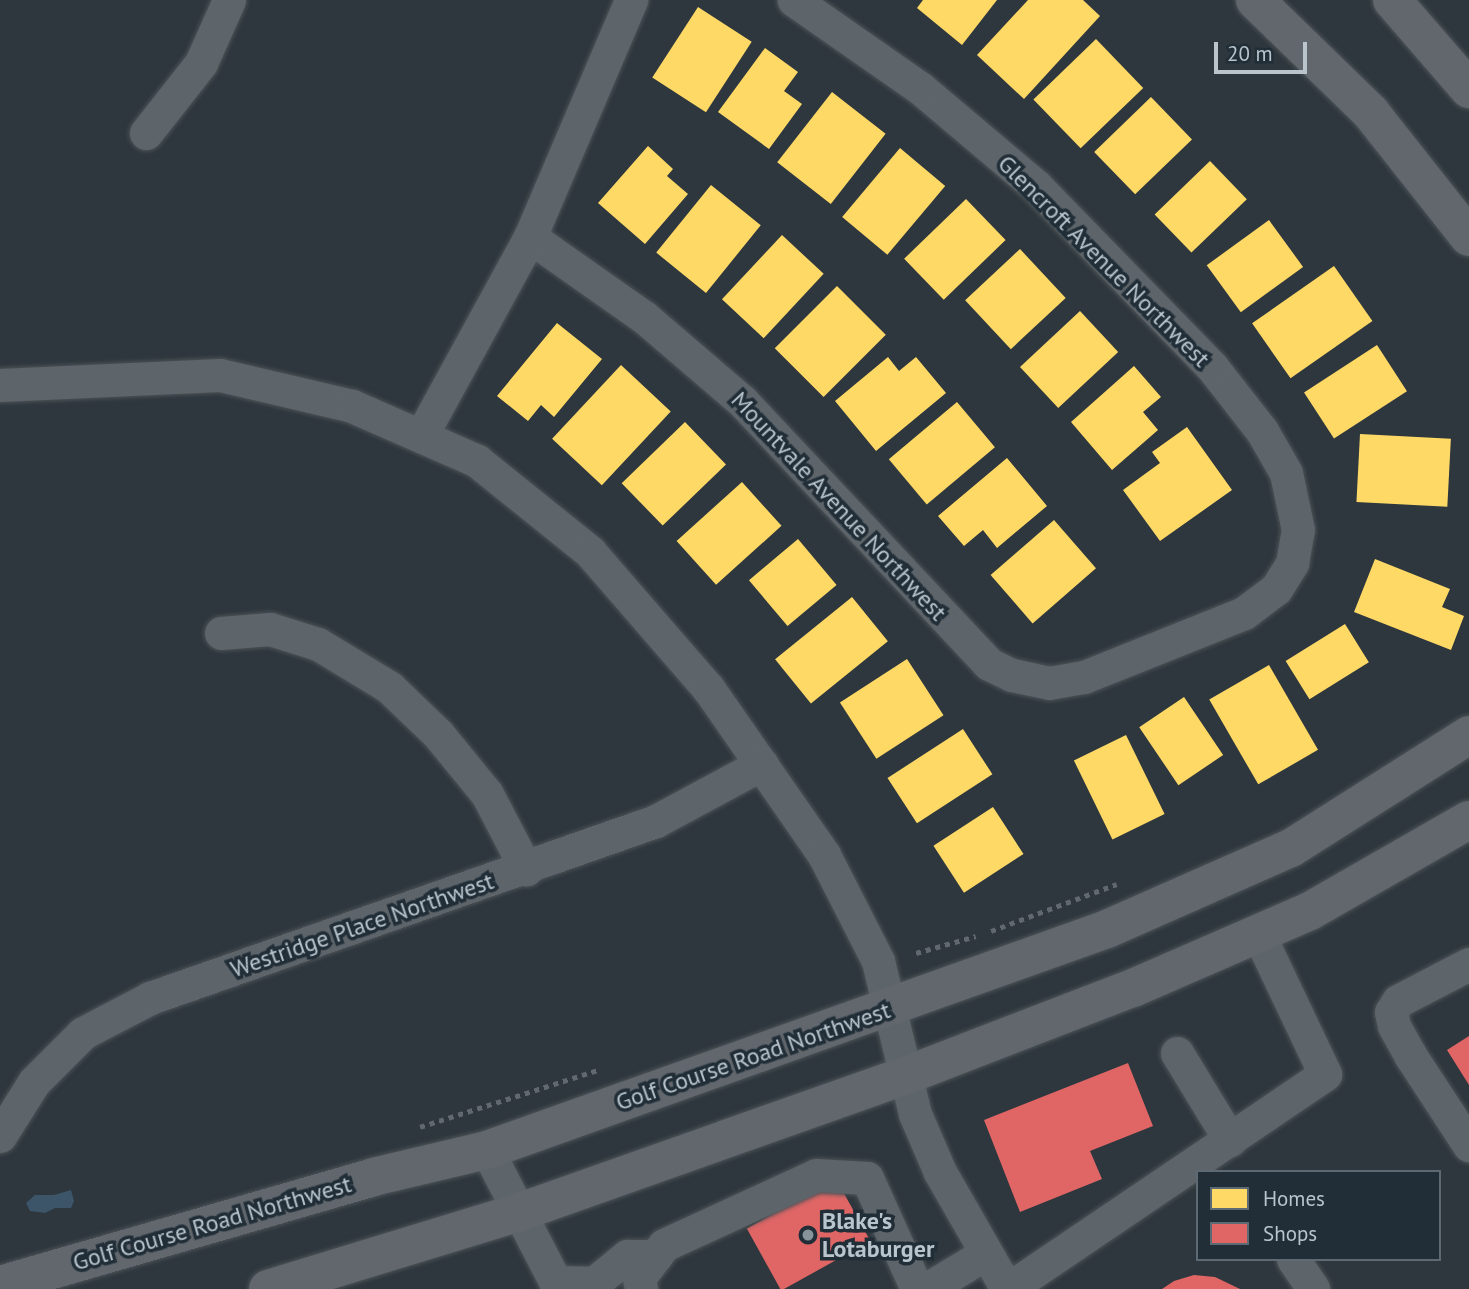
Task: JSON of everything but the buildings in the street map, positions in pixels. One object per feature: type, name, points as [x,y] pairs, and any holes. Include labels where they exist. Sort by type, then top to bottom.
[{"type":"main road","points":[[1255,0],[1371,113],[1469,237]]},
{"type":"main road","points":[[1392,0],[1469,89]]},
{"type":"main road","name":"Golf Course Road Northwest","points":[[0,1284],[373,1177],[487,1150],[889,1009],[1107,929],[1291,848],[1469,735]]},
{"type":"main road","points":[[268,1289],[517,1213],[907,1075],[1133,988],[1310,911],[1469,820]]},
{"type":"street","points":[[146,133],[201,63],[229,0]]},
{"type":"street","points":[[421,436],[530,237],[631,0]]},
{"type":"street","name":"Glencroft Avenue Northwest","points":[[794,0],[920,88],[1036,186],[1212,367],[1262,431],[1286,473],[1298,530],[1292,563],[1276,589],[1266,597],[1244,613],[1084,677],[1049,683],[1012,674]]},
{"type":"street","name":"Mountvale Avenue Northwest","points":[[530,237],[644,317],[742,401],[989,664],[1012,674]]},
{"type":"street","points":[[0,385],[220,375],[352,406],[477,461],[590,552],[709,688],[824,855],[878,961],[915,1114],[940,1172],[1007,1289],[1325,1074],[1258,933]]},
{"type":"street","points":[[221,633],[270,629],[318,644],[388,687],[438,734],[487,794],[526,869]]},
{"type":"street","name":"Westridge Place Northwest","points":[[0,1136],[34,1082],[83,1033],[150,998],[526,869],[656,821],[762,764]]},
{"type":"street","points":[[1469,964],[1398,1001],[1391,1012],[1399,1036],[1469,1145]]},
{"type":"street","points":[[1177,1053],[1230,1140]]},
{"type":"street","points":[[487,1150],[517,1213],[557,1286],[594,1283],[627,1256],[656,1256]]},
{"type":"street","points":[[641,1289],[639,1278],[664,1245],[816,1175],[867,1178],[917,1289]]},
{"type":"street","points":[[927,1289],[985,1254]]},
{"type":"street","points":[[1294,1261],[1313,1289]]},
{"type":"path","points":[[916,953],[975,936],[1126,880]]},
{"type":"water","points":[[71,1190],[74,1201],[71,1208],[55,1208],[45,1213],[30,1211],[26,1203],[35,1195],[54,1195]]},
{"type":"place","name":"Blake's Lotaburger","points":[[808,1235]]}]
